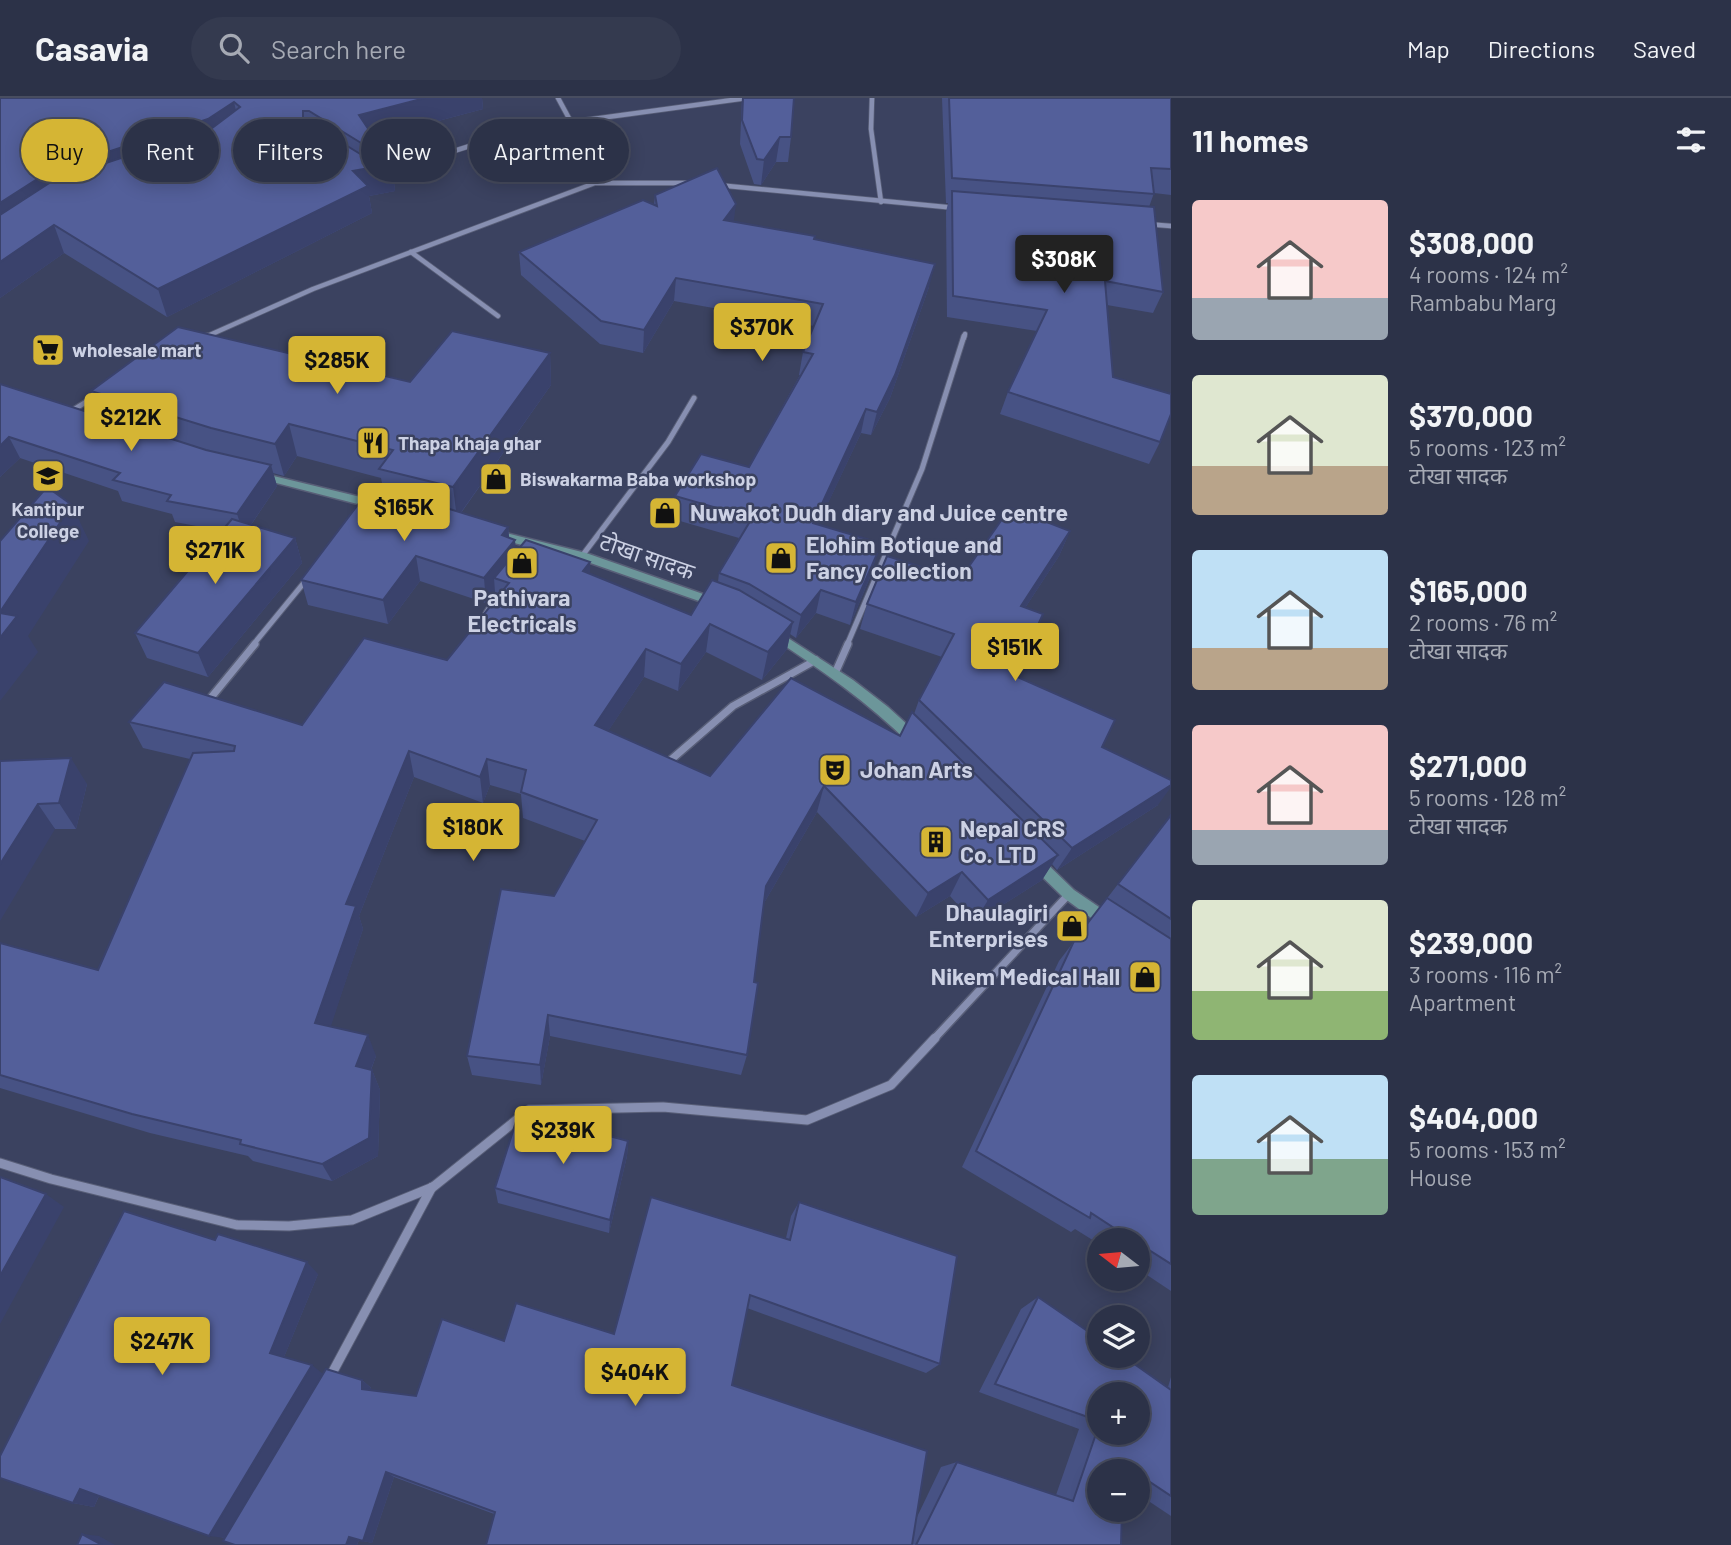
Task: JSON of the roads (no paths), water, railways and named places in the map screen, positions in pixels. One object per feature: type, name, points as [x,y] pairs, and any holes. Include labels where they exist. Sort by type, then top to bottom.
[{"type":"main road","points":[[243,472],[365,508],[395,509]]},
{"type":"main road","name":"टोखा सादक","points":[[488,533],[536,551],[582,556],[727,607]]},
{"type":"main road","points":[[762,625],[835,671],[881,706],[931,756]]},
{"type":"main road","points":[[1020,845],[1069,894],[1126,934]]},
{"type":"street","points":[[558,98],[569,119]]},
{"type":"street","points":[[593,119],[747,98]]},
{"type":"street","points":[[872,98],[871,129],[881,202]]},
{"type":"street","points":[[189,344],[313,289],[594,183],[681,181],[964,209]]},
{"type":"street","points":[[1144,223],[1171,226]]},
{"type":"street","points":[[411,252],[498,316]]},
{"type":"street","points":[[835,671],[922,469],[965,334]]},
{"type":"street","points":[[64,416],[108,388]]},
{"type":"street","points":[[582,556],[668,442],[694,398]]},
{"type":"street","points":[[209,700],[310,575]]},
{"type":"street","points":[[480,625],[507,584]]},
{"type":"street","points":[[656,773],[733,706],[816,660]]},
{"type":"street","points":[[0,1163],[51,1179],[237,1225],[289,1226],[352,1220],[433,1186],[528,1110],[663,1107],[807,1120],[891,1085],[1069,894]]},
{"type":"street","points":[[325,1385],[433,1186]]},
{"type":"place","name":"wholesale mart","points":[[48,350]]},
{"type":"place","name":"Thapa khaja ghar","points":[[373,443]]},
{"type":"place","name":"Kantipur College","points":[[48,476]]},
{"type":"place","name":"Biswakarma Baba workshop","points":[[496,479]]},
{"type":"place","name":"Nuwakot Dudh diary and Juice centre","points":[[665,513]]},
{"type":"place","name":"Elohim Botique and Fancy collection","points":[[781,558]]},
{"type":"place","name":"Pathivara Electricals","points":[[522,563]]},
{"type":"place","name":"Johan Arts","points":[[835,770]]},
{"type":"place","name":"Nepal CRS Co. LTD","points":[[936,842]]},
{"type":"place","name":"Dhaulagiri Enterprises","points":[[1072,926]]},
{"type":"place","name":"Nikem Medical Hall","points":[[1145,977]]}]
